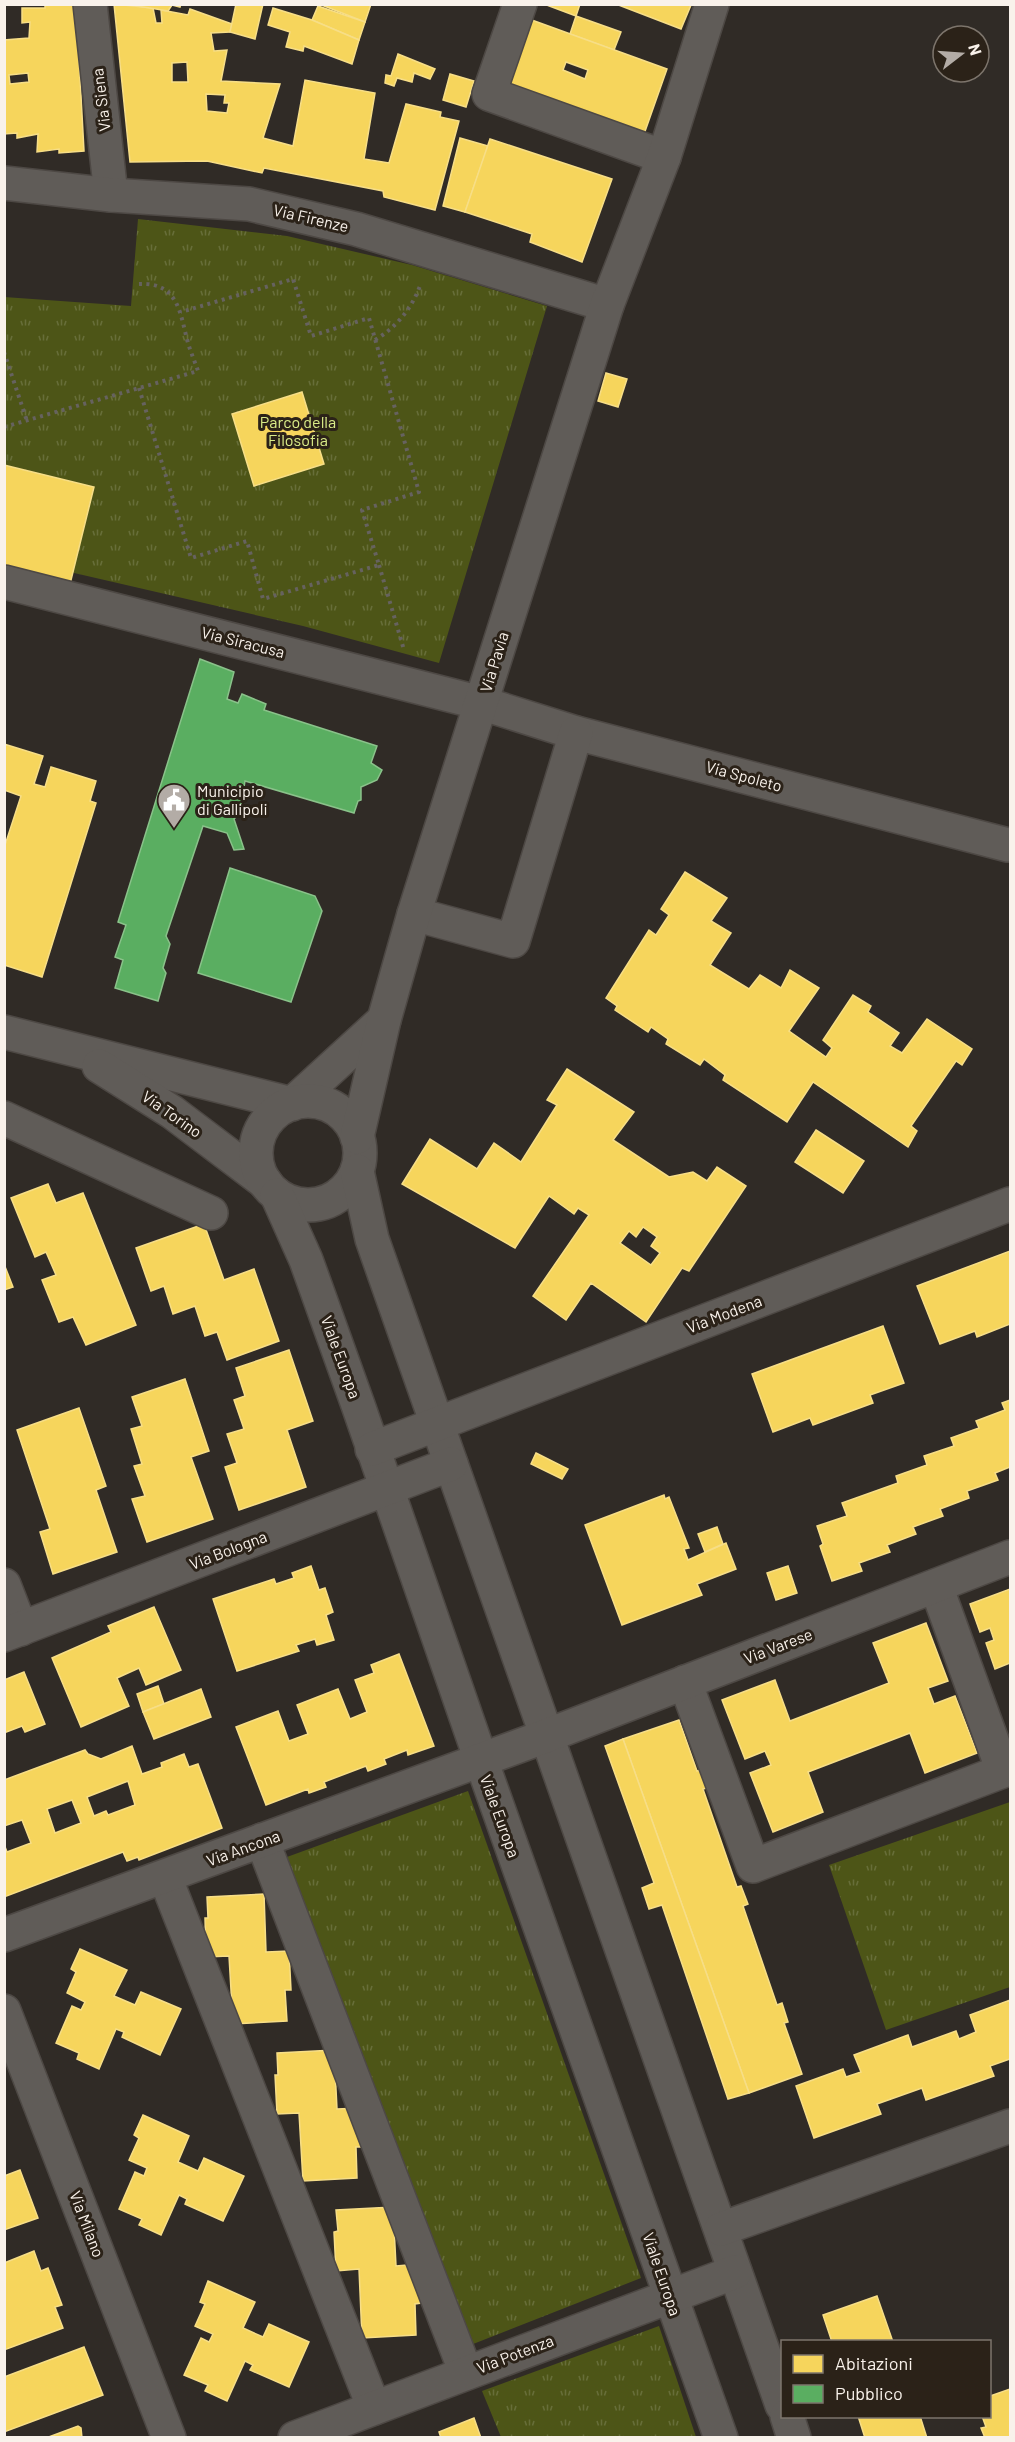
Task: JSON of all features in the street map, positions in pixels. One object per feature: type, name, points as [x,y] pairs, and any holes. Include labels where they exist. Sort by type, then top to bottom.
[{"type":"street","name":"Via Siena","points":[[90,4],[111,195]]},
{"type":"street","points":[[520,4],[489,94],[664,157]]},
{"type":"street","name":"Via Pavia","points":[[357,1137],[384,1020],[414,914],[608,305],[664,157],[712,4]]},
{"type":"street","name":"Via Firenze","points":[[4,183],[111,195],[249,204],[356,229],[608,305]]},
{"type":"street","name":"Via Siracusa","points":[[4,582],[481,703]]},
{"type":"street","name":"Via Spoleto","points":[[481,703],[576,733],[1010,847]]},
{"type":"street","points":[[414,914],[513,941],[576,733]]},
{"type":"street","points":[[292,1104],[308,1101],[324,1104],[339,1111],[350,1123],[357,1137],[360,1154],[357,1171],[349,1185],[337,1196],[323,1203],[299,1204],[272,1189],[259,1169],[256,1153],[259,1137],[266,1122],[278,1111],[292,1104],[384,1020]]},
{"type":"street","name":"Via Torino","points":[[4,1032],[292,1104]]},
{"type":"street","name":"Via Torino","points":[[74,1050],[172,1112],[272,1189]]},
{"type":"street","points":[[4,1118],[211,1213]]},
{"type":"street","points":[[357,1171],[372,1239],[781,2399]]},
{"type":"street","name":"Viale Europa","points":[[272,1189],[306,1260],[721,2438]]},
{"type":"street","name":"Via Modena","points":[[372,1449],[1011,1204]]},
{"type":"street","name":"Via Bologna","points":[[13,1632],[451,1464]]},
{"type":"street","name":"Via Varese","points":[[546,1736],[1011,1557]]},
{"type":"street","points":[[4,1586],[13,1632]]},
{"type":"street","points":[[685,1682],[753,1866],[1003,1771],[936,1586]]},
{"type":"street","name":"Via Ancona","points":[[4,1935],[546,1736]]},
{"type":"street","points":[[262,1840],[466,2373]]},
{"type":"street","points":[[165,1877],[374,2408]]},
{"type":"street","name":"Via Milano","points":[[4,2012],[169,2438]]},
{"type":"street","points":[[721,2229],[1011,2126]]},
{"type":"street","name":"Via Potenza","points":[[295,2438],[735,2272]]},
{"type":"street","points":[[788,2418],[794,2438]]},
{"type":"path","points":[[375,340],[396,324],[414,301],[431,251]]},
{"type":"path","points":[[181,312],[294,279],[311,336],[369,318],[419,492],[362,510],[404,650]]},
{"type":"path","points":[[4,427],[198,371],[181,312],[171,295],[151,283],[139,284]]},
{"type":"path","points":[[4,351],[27,421]]},
{"type":"path","points":[[139,388],[191,558],[247,541],[263,599],[379,565]]},
{"type":"green space","name":"Parco della Filosofia","points":[[138,219],[287,236],[412,265],[547,306],[439,663],[303,626],[5,557],[4,297],[131,306]]},
{"type":"green space","points":[[468,1791],[641,2278],[463,2348],[276,1861]]},
{"type":"green space","points":[[1010,1802],[1010,1987],[886,2030],[829,1865]]},
{"type":"green space","points":[[659,2326],[696,2437],[501,2437],[482,2391]]},
{"type":"building: Abitazioni","points":[[45,4],[76,4],[84,151],[59,153],[59,149],[37,152],[38,134],[17,138],[17,133],[4,134],[4,40],[29,38],[30,22],[22,23],[22,8],[45,8]],"holes":[[[28,73],[29,82],[10,84],[9,75]]]},
{"type":"building: Abitazioni","points":[[114,4],[153,8],[156,23],[162,23],[161,10],[188,15],[190,9],[232,24],[230,32],[211,33],[214,51],[227,50],[221,81],[280,84],[263,138],[293,146],[305,80],[375,93],[364,159],[389,163],[406,104],[441,112],[440,117],[459,121],[435,210],[384,197],[383,191],[264,168],[262,173],[207,161],[130,162]],"holes":[[[187,62],[188,82],[172,82],[172,63]],[[206,94],[225,95],[224,103],[229,103],[227,113],[207,111]]]},
{"type":"building: Abitazioni","points":[[181,4],[180,7],[172,5],[168,11],[131,5]]},
{"type":"building: Abitazioni","points":[[236,4],[263,4],[255,39],[230,32]]},
{"type":"building: Abitazioni","points":[[319,4],[371,4],[365,22]]},
{"type":"building: Abitazioni","points":[[544,4],[580,4],[576,16]]},
{"type":"building: Abitazioni","points":[[616,4],[689,4],[691,5],[681,29]]},
{"type":"building: Abitazioni","points":[[318,6],[365,22],[359,40],[312,20]]},
{"type":"building: Abitazioni","points":[[273,8],[312,20],[359,40],[352,64],[304,46],[303,51],[286,47],[290,32],[268,25]]},
{"type":"building: Abitazioni","points":[[576,16],[621,32],[614,50],[570,34]]},
{"type":"building: Abitazioni","points":[[529,19],[667,69],[643,137],[506,86]],"holes":[[[566,62],[588,70],[585,79],[563,70]]]},
{"type":"building: Abitazioni","points":[[398,54],[435,69],[430,79],[414,73],[412,82],[397,78],[394,86],[385,83],[386,75],[391,76]]},
{"type":"building: Abitazioni","points":[[450,74],[474,81],[466,107],[443,100]]},
{"type":"building: Abitazioni","points":[[460,138],[488,146],[465,212],[443,206]]},
{"type":"building: Abitazioni","points":[[490,139],[612,179],[582,262],[530,242],[532,234],[465,212]]},
{"type":"building: Abitazioni","points":[[606,373],[627,379],[618,407],[598,401]]},
{"type":"building: Abitazioni","points":[[302,392],[324,464],[254,486],[232,414]]},
{"type":"building: Abitazioni","points":[[4,465],[94,487],[70,584],[4,567]]},
{"type":"building: Abitazioni","points":[[4,744],[43,756],[34,784],[45,787],[51,767],[96,781],[90,801],[96,803],[42,977],[4,965],[4,848],[21,796],[4,790]]},
{"type":"building: Abitazioni","points":[[685,872],[727,898],[711,921],[731,933],[710,965],[749,989],[760,975],[781,988],[790,970],[819,988],[789,1031],[826,1057],[832,1048],[823,1040],[853,995],[871,1006],[868,1012],[899,1033],[890,1046],[902,1053],[927,1019],[972,1049],[962,1065],[956,1061],[911,1126],[917,1131],[908,1147],[813,1082],[787,1122],[723,1080],[725,1075],[704,1059],[700,1065],[666,1044],[668,1039],[651,1027],[648,1032],[615,1010],[617,1006],[606,998],[649,930],[656,935],[669,915],[661,909]]},
{"type":"building: Abitazioni","points":[[567,1069],[634,1112],[613,1140],[669,1177],[693,1172],[707,1181],[717,1167],[746,1186],[689,1271],[682,1268],[646,1322],[591,1283],[566,1320],[533,1296],[589,1215],[578,1208],[574,1214],[549,1196],[515,1248],[402,1184],[430,1139],[477,1169],[494,1143],[521,1162],[557,1105],[547,1100]],"holes":[[[643,1227],[657,1237],[651,1246],[660,1253],[651,1265],[620,1243],[629,1231],[636,1237]]]},
{"type":"building: Abitazioni","points":[[816,1130],[864,1161],[843,1193],[795,1162]]},
{"type":"building: Abitazioni","points":[[48,1184],[56,1203],[83,1193],[136,1325],[86,1345],[73,1317],[59,1322],[42,1280],[56,1275],[46,1252],[35,1257],[11,1198]]},
{"type":"building: Abitazioni","points":[[204,1224],[224,1280],[254,1269],[279,1341],[227,1360],[217,1332],[205,1336],[195,1306],[173,1314],[164,1286],[151,1291],[136,1248]]},
{"type":"building: Abitazioni","points":[[1010,1251],[1010,1324],[977,1337],[975,1331],[940,1344],[917,1286]]},
{"type":"building: Abitazioni","points":[[4,1264],[13,1287],[4,1290]]},
{"type":"building: Abitazioni","points":[[883,1326],[904,1383],[870,1395],[873,1403],[813,1425],[810,1418],[773,1432],[752,1374]]},
{"type":"building: Abitazioni","points":[[289,1350],[313,1421],[287,1430],[306,1487],[239,1510],[225,1467],[237,1463],[227,1434],[244,1429],[234,1400],[245,1396],[236,1368]]},
{"type":"building: Abitazioni","points":[[185,1379],[209,1451],[191,1457],[213,1519],[147,1542],[132,1499],[145,1496],[134,1466],[142,1464],[131,1429],[142,1426],[132,1397]]},
{"type":"building: Abitazioni","points":[[1010,1400],[1010,1467],[995,1473],[998,1480],[967,1491],[969,1498],[940,1509],[943,1516],[913,1527],[916,1534],[887,1545],[890,1552],[859,1563],[862,1571],[832,1581],[820,1546],[823,1544],[817,1526],[847,1516],[842,1503],[898,1483],[896,1476],[927,1465],[924,1456],[954,1446],[951,1438],[979,1428],[976,1421],[1005,1410],[1002,1403]]},
{"type":"building: Abitazioni","points":[[79,1408],[106,1486],[96,1490],[117,1552],[53,1574],[40,1532],[50,1529],[17,1430]]},
{"type":"building: Abitazioni","points":[[536,1453],[568,1469],[562,1479],[531,1464]]},
{"type":"building: Abitazioni","points":[[664,1495],[665,1499],[669,1497],[689,1548],[684,1549],[688,1560],[726,1543],[736,1569],[697,1584],[702,1595],[622,1625],[585,1525]]},
{"type":"building: Abitazioni","points":[[717,1527],[723,1544],[705,1552],[698,1534]]},
{"type":"building: Abitazioni","points":[[311,1566],[319,1590],[325,1588],[333,1612],[326,1615],[334,1640],[317,1645],[315,1639],[296,1645],[299,1651],[237,1671],[213,1599],[274,1579],[276,1584],[294,1578],[292,1573]]},
{"type":"building: Abitazioni","points":[[788,1566],[797,1593],[776,1600],[767,1573]]},
{"type":"building: Abitazioni","points":[[1010,1589],[1010,1663],[995,1669],[986,1643],[994,1640],[990,1628],[980,1632],[970,1604]]},
{"type":"building: Abitazioni","points":[[154,1607],[181,1670],[146,1685],[139,1668],[117,1678],[129,1706],[81,1727],[52,1658],[111,1632],[108,1626]]},
{"type":"building: Abitazioni","points":[[926,1623],[948,1681],[928,1688],[934,1704],[955,1696],[977,1753],[925,1773],[910,1733],[808,1772],[823,1812],[773,1832],[750,1773],[771,1765],[765,1751],[745,1759],[722,1700],[775,1680],[790,1721],[889,1683],[873,1643]]},
{"type":"building: Abitazioni","points":[[399,1654],[434,1746],[408,1755],[407,1750],[384,1759],[386,1764],[368,1771],[366,1766],[324,1782],[326,1787],[309,1793],[308,1789],[266,1805],[236,1727],[278,1711],[289,1741],[308,1734],[297,1705],[338,1689],[350,1719],[367,1712],[355,1680],[374,1673],[371,1665]]},
{"type":"building: Abitazioni","points":[[24,1672],[45,1724],[25,1732],[22,1726],[4,1733],[4,1680]]},
{"type":"building: Abitazioni","points":[[158,1686],[164,1704],[143,1712],[137,1694]]},
{"type":"building: Abitazioni","points":[[201,1689],[211,1717],[154,1739],[143,1712]]},
{"type":"building: Abitazioni","points":[[679,1720],[697,1771],[701,1770],[707,1788],[703,1789],[737,1887],[741,1886],[748,1904],[743,1906],[777,2005],[782,2003],[788,2022],[784,2023],[802,2074],[749,2093],[623,1739]]},
{"type":"building: Abitazioni","points":[[623,1739],[749,2093],[728,2099],[662,1905],[649,1909],[642,1888],[654,1883],[605,1746]]},
{"type":"building: Abitazioni","points":[[132,1746],[142,1774],[162,1767],[161,1763],[184,1754],[189,1767],[198,1764],[222,1828],[139,1860],[138,1857],[127,1861],[123,1852],[4,1897],[4,1844],[7,1852],[31,1843],[22,1820],[4,1826],[4,1780],[85,1750],[88,1754],[101,1759]],"holes":[[[128,1781],[135,1805],[108,1815],[106,1811],[94,1816],[87,1797]],[[72,1800],[81,1823],[55,1833],[47,1809]]]},
{"type":"building: Abitazioni","points":[[264,1894],[266,1952],[289,1951],[291,1990],[285,1990],[287,2021],[233,2024],[229,1956],[206,1957],[207,1897]]},
{"type":"building: Abitazioni","points":[[80,1949],[127,1970],[114,1996],[135,2005],[141,1992],[181,2009],[160,2055],[122,2037],[124,2032],[116,2029],[99,2069],[77,2059],[79,2053],[56,2043],[72,2006],[81,2010],[85,2002],[67,1993],[76,1972],[71,1969]]},
{"type":"building: Abitazioni","points":[[1010,2000],[1010,2059],[990,2066],[994,2076],[926,2100],[922,2088],[877,2104],[881,2114],[814,2138],[796,2086],[843,2069],[846,2077],[861,2072],[854,2055],[908,2035],[912,2047],[956,2031],[959,2039],[976,2032],[970,2015]]},
{"type":"building: Abitazioni","points":[[334,2050],[337,2109],[359,2108],[361,2147],[356,2147],[357,2178],[303,2181],[299,2113],[277,2114],[275,2075],[278,2075],[277,2053]]},
{"type":"building: Abitazioni","points":[[143,2115],[189,2136],[178,2162],[198,2171],[204,2158],[244,2176],[223,2221],[185,2204],[187,2199],[179,2195],[161,2235],[139,2225],[142,2219],[119,2209],[135,2172],[144,2176],[147,2168],[129,2160],[139,2138],[134,2135]]},
{"type":"building: Abitazioni","points":[[20,2170],[38,2218],[4,2230],[4,2176]]},
{"type":"building: Abitazioni","points":[[393,2207],[396,2266],[418,2264],[421,2303],[415,2304],[416,2335],[362,2338],[359,2269],[336,2271],[334,2232],[338,2231],[336,2210]]},
{"type":"building: Abitazioni","points":[[34,2251],[41,2271],[48,2268],[62,2305],[55,2307],[63,2328],[4,2350],[4,2263]]},
{"type":"building: Abitazioni","points":[[208,2281],[255,2302],[243,2328],[263,2337],[269,2324],[309,2342],[289,2387],[250,2370],[253,2365],[245,2361],[227,2401],[205,2391],[208,2385],[184,2375],[201,2338],[209,2342],[213,2334],[195,2326],[205,2304],[200,2302]]},
{"type":"building: Abitazioni","points":[[877,2296],[892,2340],[831,2340],[823,2315]]},
{"type":"building: Abitazioni","points":[[84,2347],[103,2395],[4,2432],[4,2377]]},
{"type":"building: Abitazioni","points":[[1010,2389],[1010,2438],[985,2438],[981,2428],[986,2427],[983,2418],[991,2418],[991,2396]]},
{"type":"building: Abitazioni","points":[[474,2418],[481,2438],[441,2438],[439,2432]]},
{"type":"building: Abitazioni","points":[[859,2418],[921,2418],[927,2438],[865,2438]]},
{"type":"building: Abitazioni","points":[[78,2426],[81,2428],[82,2438],[46,2438]]},
{"type":"building: Pubblico","name":"Municipio di Gallipoli","points":[[200,659],[234,672],[227,699],[238,703],[242,694],[266,704],[264,710],[377,746],[371,763],[382,770],[377,780],[361,787],[361,800],[358,801],[354,813],[245,781],[240,813],[234,819],[244,849],[234,850],[227,833],[203,826],[166,936],[170,944],[163,968],[166,973],[158,1001],[115,988],[123,960],[115,957],[126,925],[118,922]]},
{"type":"building: Pubblico","points":[[230,868],[315,896],[322,911],[291,1002],[198,973]]},
{"type":"place","name":"Municipio di Gallipoli","points":[[174,829]]}]
